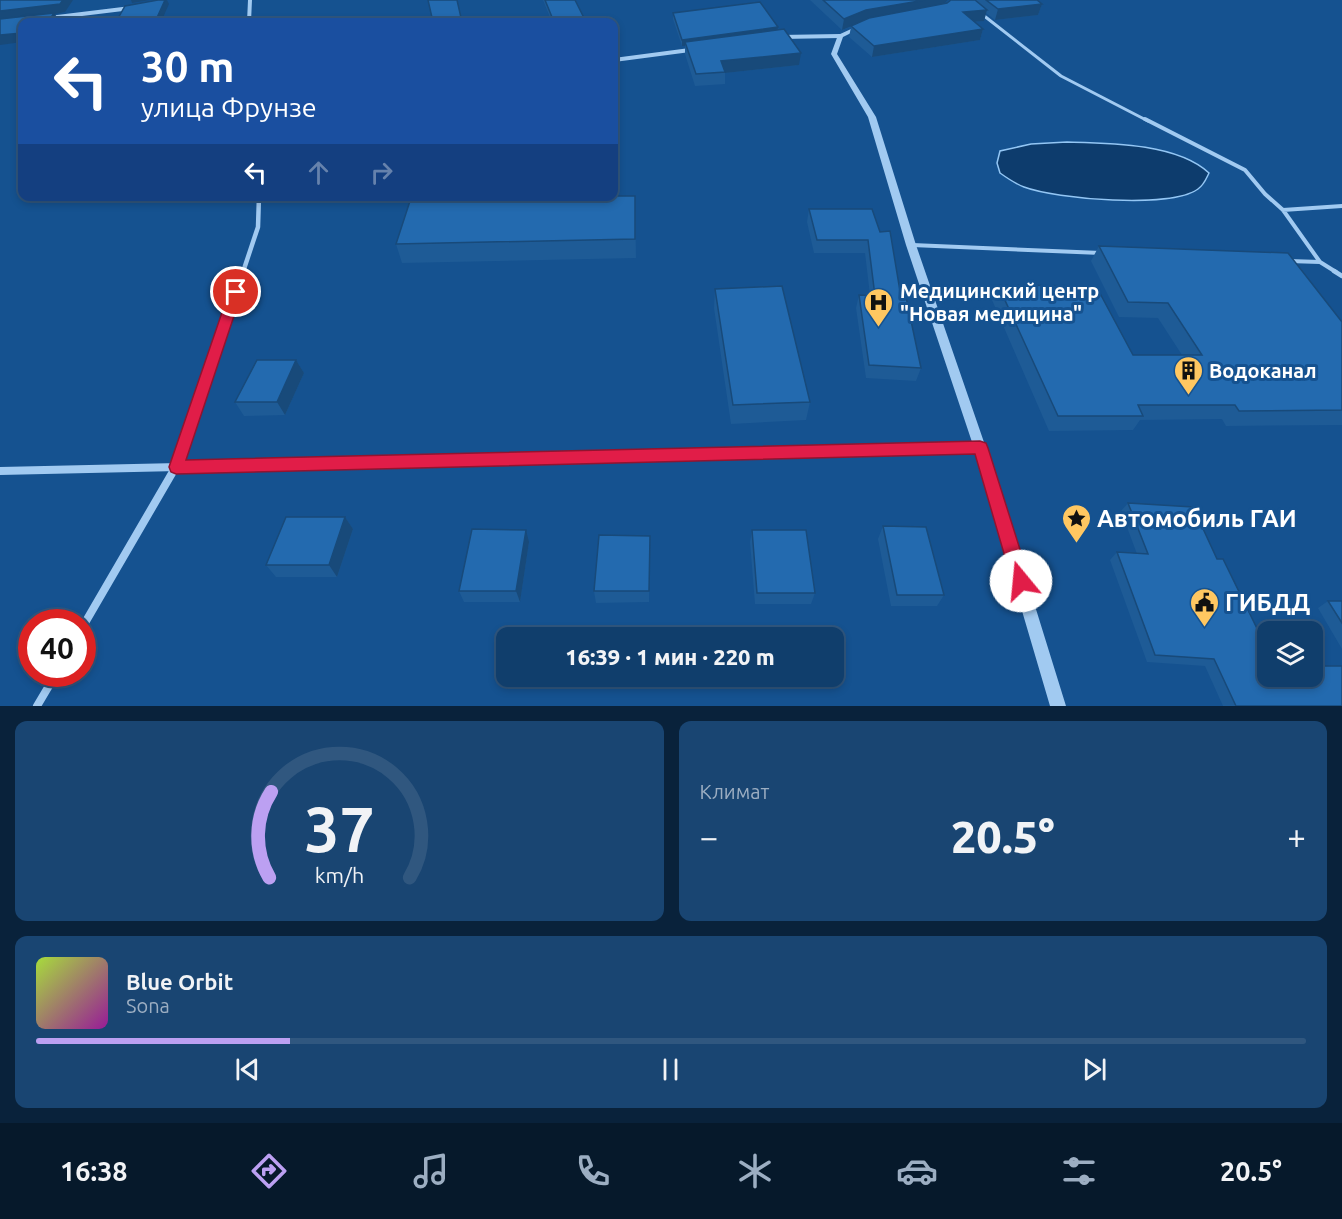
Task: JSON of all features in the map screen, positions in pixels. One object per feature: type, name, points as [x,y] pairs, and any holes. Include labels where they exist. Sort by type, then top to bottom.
[{"type":"street","points":[[249,18],[250,0]]},
{"type":"street","points":[[52,18],[135,7]]},
{"type":"street","points":[[770,39],[793,35],[840,36],[864,25],[875,23]]},
{"type":"street","points":[[840,36],[834,54],[872,117],[911,245],[980,448],[1058,706]]},
{"type":"street","points":[[618,59],[691,50]]},
{"type":"street","points":[[93,609],[176,467],[258,226],[259,201]]},
{"type":"street","points":[[0,471],[980,448]]},
{"type":"street","points":[[37,706],[48,687]]},
{"type":"lane","points":[[981,14],[1061,76],[1245,170],[1265,194],[1283,210],[1320,262],[1342,276]]},
{"type":"lane","points":[[1283,210],[1342,206]]},
{"type":"lane","points":[[911,245],[1110,253]]},
{"type":"lane","points":[[1285,260],[1320,262]]},
{"type":"water","points":[[1067,142],[1122,144],[1161,150],[1195,163],[1209,173],[1205,182],[1198,189],[1184,195],[1164,199],[1113,200],[1040,191],[1021,186],[1000,173],[997,163],[1000,151],[1031,144]]},
{"type":"building","points":[[0,0],[63,0],[60,4],[0,11]]},
{"type":"building","points":[[165,0],[157,18],[118,18],[125,6]]},
{"type":"building","points":[[428,0],[457,0],[461,18],[432,18]]},
{"type":"building","points":[[545,0],[575,0],[584,18],[552,18]]},
{"type":"building","points":[[823,0],[925,0],[866,10],[844,19]]},
{"type":"building","points":[[951,0],[975,0],[987,10],[963,12],[983,29],[874,46],[851,26],[869,18],[947,3]]},
{"type":"building","points":[[986,0],[1037,0],[1042,4],[998,9]]},
{"type":"building","points":[[760,2],[778,27],[682,40],[673,13]]},
{"type":"building","points":[[54,13],[51,18],[18,18],[18,33],[0,35],[0,19]]},
{"type":"building","points":[[784,29],[801,53],[721,61],[725,72],[696,74],[685,42]]},
{"type":"building","points":[[618,196],[635,196],[635,239],[396,244],[410,201],[618,201]]},
{"type":"building","points":[[809,209],[872,209],[880,232],[890,231],[901,297],[906,297],[921,368],[869,365],[859,295],[875,296],[868,240],[817,240]]},
{"type":"building","points":[[1099,246],[1288,253],[1342,322],[1342,410],[1239,411],[1235,405],[1138,405],[1143,416],[1058,416],[998,285],[1096,286],[1133,355],[1202,355],[1168,303],[1128,302]]},
{"type":"building","points":[[782,286],[810,402],[733,405],[715,289]]},
{"type":"building","points":[[257,360],[296,360],[277,402],[235,402]]},
{"type":"building","points":[[1128,503],[1193,507],[1217,559],[1223,559],[1257,629],[1257,687],[1323,687],[1323,666],[1342,666],[1342,706],[1236,706],[1214,659],[1155,655],[1117,552],[1148,554]]},
{"type":"building","points":[[286,517],[345,517],[329,565],[266,565]]},
{"type":"building","points":[[883,526],[926,527],[944,595],[897,595]]},
{"type":"building","points":[[472,529],[526,530],[516,591],[459,591]]},
{"type":"building","points":[[752,530],[806,530],[815,593],[757,593]]},
{"type":"building","points":[[599,535],[650,536],[649,591],[594,591]]},
{"type":"building","points":[[1328,601],[1342,601],[1342,623]]},
{"type":"place","name":"Медицинский центр \"Новая медицина\"","points":[[879,328]]},
{"type":"place","name":"Водоканал","points":[[1188,396]]},
{"type":"place","name":"Автомобиль ГАИ","points":[[1076,544]]},
{"type":"place","name":"ГИБДД","points":[[1204,628]]},
{"type":"route","points":[[236,292],[176,467],[980,448],[1021,581]]}]
